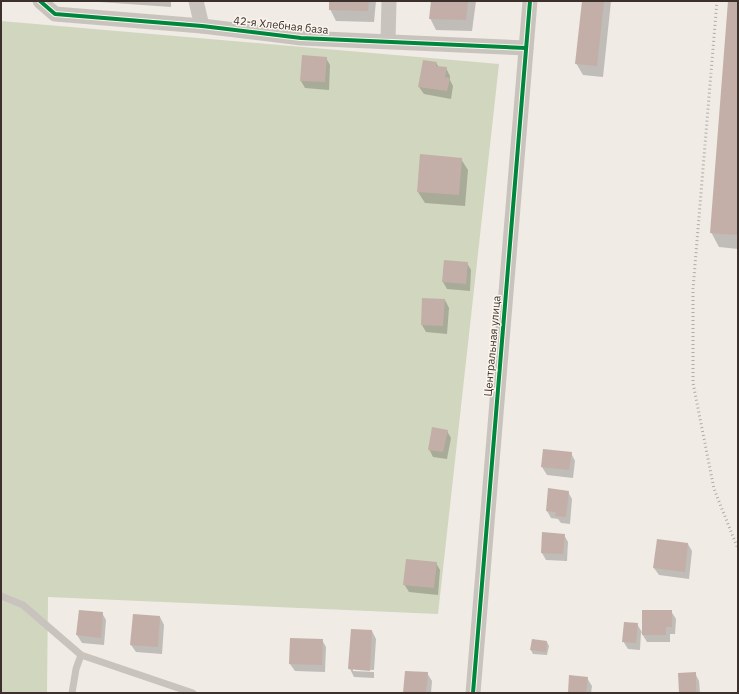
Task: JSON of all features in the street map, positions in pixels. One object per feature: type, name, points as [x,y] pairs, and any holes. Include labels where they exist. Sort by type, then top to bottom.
[{"type":"street","name":"42-я Хлебная база","points":[[40,1],[55,14],[202,26],[301,38],[526,48]]},
{"type":"street","points":[[196,1],[202,26]]},
{"type":"street","points":[[388,41],[389,1]]},
{"type":"street","name":"Центральная улица","points":[[473,693],[530,1]]},
{"type":"lane","points":[[1,596],[23,605],[81,655],[193,693]]},
{"type":"lane","points":[[72,693],[76,669],[81,655]]},
{"type":"green space","points":[[1,21],[499,64],[438,614],[48,597],[47,693],[1,693]]},
{"type":"building","points":[[329,1],[369,1],[368,11],[329,10]]},
{"type":"building","points":[[431,1],[468,1],[466,20],[429,19]]},
{"type":"building","points":[[582,1],[604,1],[597,66],[575,64]]},
{"type":"building","points":[[728,1],[738,1],[738,235],[710,233]]},
{"type":"building","points":[[302,55],[327,57],[325,82],[300,81]]},
{"type":"building","points":[[423,60],[437,62],[436,66],[447,67],[445,77],[450,78],[447,91],[418,87]]},
{"type":"building","points":[[420,154],[462,158],[459,195],[417,192]]},
{"type":"building","points":[[444,260],[468,262],[466,284],[442,282]]},
{"type":"building","points":[[422,298],[445,299],[443,326],[421,325]]},
{"type":"building","points":[[432,427],[448,430],[443,452],[428,450]]},
{"type":"building","points":[[543,449],[572,452],[569,470],[541,467]]},
{"type":"building","points":[[548,488],[569,491],[566,517],[555,516],[556,512],[546,511]]},
{"type":"building","points":[[542,532],[565,534],[563,554],[541,553]]},
{"type":"building","points":[[657,539],[688,543],[685,572],[653,568]]},
{"type":"building","points":[[406,559],[437,562],[434,588],[403,585]]},
{"type":"building","points":[[79,610],[103,612],[101,638],[76,635]]},
{"type":"building","points":[[642,610],[672,610],[672,627],[666,627],[666,635],[642,635]]},
{"type":"building","points":[[133,614],[160,616],[158,647],[130,645]]},
{"type":"building","points":[[624,622],[638,623],[636,643],[622,642]]},
{"type":"building","points":[[351,629],[372,630],[370,671],[348,669]]},
{"type":"building","points":[[290,638],[323,639],[322,665],[289,664]]},
{"type":"building","points":[[532,639],[547,641],[546,652],[530,650]]},
{"type":"building","points":[[405,671],[428,672],[426,693],[403,693]]},
{"type":"building","points":[[696,672],[696,693],[679,693],[678,673]]},
{"type":"building","points":[[569,675],[588,677],[586,693],[568,693]]},
{"type":"railway","points":[[717,1],[693,289],[693,383],[714,489],[738,549]]},
{"type":"cycle path","points":[[40,1],[55,14],[202,26],[301,38],[526,48]]},
{"type":"cycle path","points":[[473,693],[530,1]]}]
